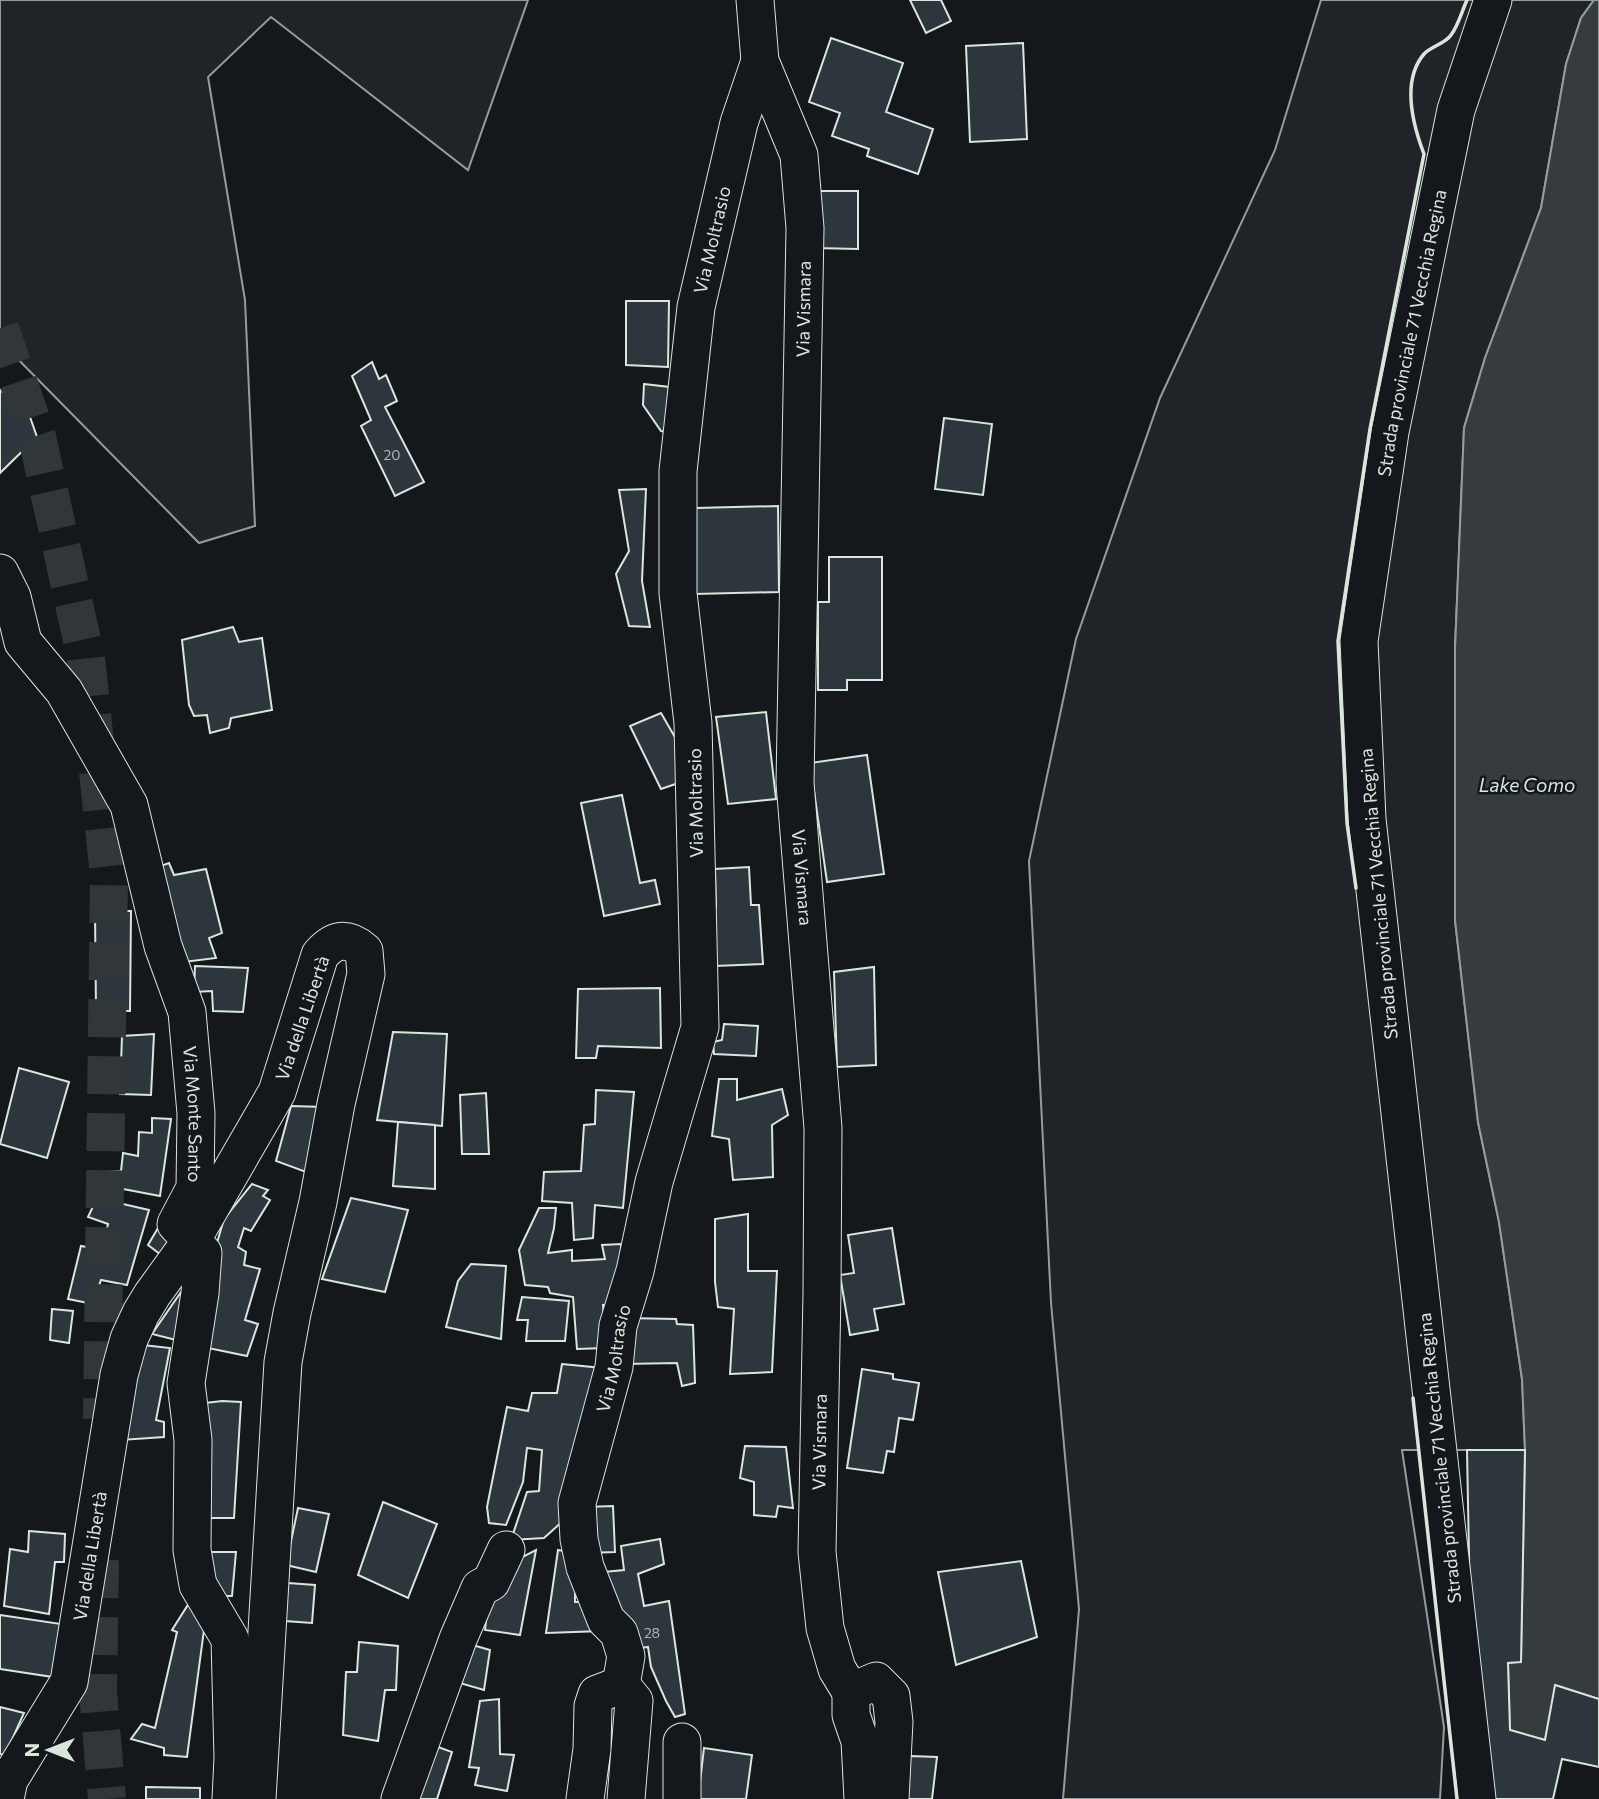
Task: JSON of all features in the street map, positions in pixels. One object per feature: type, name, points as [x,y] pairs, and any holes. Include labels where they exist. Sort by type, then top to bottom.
[{"type":"street","points":[[755,0],[760,61]]},
{"type":"street","name":"Strada provinciale 71 Vecchia Regina","points":[[1477,1799],[1368,833],[1359,641],[1390,432],[1453,123],[1493,0]]},
{"type":"street","name":"Via Moltrasio","points":[[621,1685],[626,1656],[619,1633],[606,1620],[585,1567],[579,1539],[577,1503],[614,1367],[618,1326],[635,1271],[654,1182],[700,1027],[693,723],[678,593],[678,471],[696,307],[739,123],[760,61]]},
{"type":"street","name":"Via Vismara","points":[[760,61],[799,155],[805,228],[795,783],[823,1128],[817,1552],[825,1628],[837,1669],[851,1692]]},
{"type":"street","name":"Via Monte Santo","points":[[0,573],[12,597],[23,642],[64,691],[129,805],[163,946],[187,1012],[196,1113],[195,1188],[176,1224],[203,1253],[200,1293],[186,1383],[193,1440],[192,1550],[198,1584],[230,1639],[233,1758],[231,1799]]},
{"type":"street","name":"Via della Libertà","points":[[5,1799],[9,1780],[69,1682],[119,1375],[130,1339],[141,1313],[191,1241],[277,1091],[320,955],[330,944],[354,942],[364,951],[366,974],[336,1104],[283,1362],[257,1799]]},
{"type":"street","points":[[400,1799],[458,1639],[480,1588],[491,1582],[506,1550]]},
{"type":"street","points":[[863,1799],[860,1741],[851,1715],[851,1692],[876,1681],[891,1696],[894,1722],[890,1799]]},
{"type":"street","points":[[585,1799],[593,1749],[593,1706],[597,1694],[621,1685],[634,1702],[626,1799]]},
{"type":"street","points":[[682,1742],[682,1799]]},
{"type":"shaded area","points":[[0,0],[528,0],[468,170],[271,17],[208,77],[245,300],[255,526],[199,543],[0,341]]},
{"type":"shaded area","points":[[1321,0],[1594,0],[1581,18],[1566,64],[1541,208],[1485,358],[1464,428],[1455,649],[1455,920],[1478,1122],[1499,1222],[1522,1379],[1525,1450],[1402,1450],[1444,1727],[1440,1799],[1063,1799],[1079,1609],[1051,1303],[1029,861],[1076,639],[1160,398],[1275,150]]},
{"type":"water","name":"Lake Como","points":[[1594,0],[1599,0],[1599,1699],[1556,1685],[1545,1740],[1510,1730],[1508,1663],[1521,1661],[1525,1450],[1522,1379],[1499,1222],[1478,1122],[1455,920],[1455,649],[1464,428],[1485,358],[1541,208],[1566,64],[1581,18]]},
{"type":"building","points":[[910,0],[941,0],[951,21],[926,33]]},
{"type":"building","points":[[831,38],[903,63],[886,112],[933,129],[918,174],[867,156],[869,149],[832,136],[840,113],[809,102]]},
{"type":"building","points":[[1023,43],[1027,139],[970,142],[966,46]]},
{"type":"building","points":[[816,191],[858,191],[858,249],[815,248]]},
{"type":"building","points":[[626,301],[669,301],[668,367],[626,365]]},
{"type":"building","points":[[372,362],[379,379],[386,375],[397,401],[385,407],[424,482],[395,496],[361,426],[371,420],[352,376]]},
{"type":"building","points":[[644,384],[678,388],[675,433],[661,431],[643,405]]},
{"type":"building","points":[[0,390],[30,417],[37,437],[0,473]]},
{"type":"building","points":[[944,418],[992,424],[983,495],[935,489]]},
{"type":"building","points":[[646,489],[642,581],[650,627],[629,626],[616,574],[629,551],[619,490]]},
{"type":"building","points":[[778,506],[779,592],[695,594],[696,508]]},
{"type":"building","points":[[829,557],[882,557],[882,680],[847,680],[847,690],[818,690],[818,602],[829,602]]},
{"type":"building","points":[[233,627],[239,642],[262,638],[272,710],[231,718],[229,728],[210,733],[207,715],[194,716],[189,705],[182,640]]},
{"type":"building","points":[[766,712],[776,799],[728,804],[716,717]]},
{"type":"building","points":[[661,713],[680,746],[690,779],[661,789],[630,726]]},
{"type":"building","points":[[867,755],[884,874],[827,882],[810,763]]},
{"type":"building","points":[[622,795],[640,883],[655,880],[660,904],[604,916],[581,803]]},
{"type":"building","points":[[169,863],[174,875],[206,869],[222,933],[209,938],[216,958],[184,962],[158,867]]},
{"type":"building","points":[[749,867],[751,905],[759,905],[763,964],[715,966],[711,909],[716,908],[715,869]]},
{"type":"building","points":[[95,911],[131,911],[130,1011],[96,1010]]},
{"type":"building","points":[[195,966],[248,968],[243,1012],[213,1011],[212,991],[194,992]]},
{"type":"building","points":[[874,967],[876,1065],[837,1067],[834,972]]},
{"type":"building","points":[[660,988],[661,1048],[598,1046],[596,1058],[576,1058],[578,989]]},
{"type":"building","points":[[724,1024],[758,1026],[756,1056],[714,1054],[713,1042],[722,1040]]},
{"type":"building","points":[[393,1032],[447,1034],[442,1126],[377,1120]]},
{"type":"building","points":[[154,1034],[151,1095],[120,1094],[122,1036]]},
{"type":"building","points":[[19,1068],[69,1082],[47,1158],[0,1144]]},
{"type":"building","points":[[719,1079],[737,1079],[737,1100],[782,1089],[788,1115],[772,1125],[773,1177],[733,1180],[729,1139],[712,1136]]},
{"type":"building","points":[[596,1090],[634,1092],[623,1208],[595,1205],[593,1238],[574,1240],[572,1203],[542,1201],[544,1172],[581,1171],[584,1125],[595,1124]]},
{"type":"building","points":[[486,1093],[489,1154],[462,1154],[460,1095]]},
{"type":"building","points":[[291,1106],[325,1107],[306,1172],[276,1161]]},
{"type":"building","points":[[152,1118],[171,1119],[160,1196],[107,1186],[108,1172],[121,1171],[123,1153],[138,1156],[139,1132],[152,1133]]},
{"type":"building","points":[[398,1122],[435,1125],[435,1189],[393,1186]]},
{"type":"building","points":[[252,1184],[268,1190],[263,1196],[270,1200],[251,1231],[244,1228],[238,1247],[246,1252],[244,1265],[260,1269],[245,1320],[258,1324],[247,1356],[208,1348],[207,1277],[224,1219]]},
{"type":"building","points":[[97,1198],[149,1210],[127,1285],[101,1280],[93,1304],[68,1299],[81,1246],[103,1250],[108,1224],[88,1217]]},
{"type":"building","points":[[351,1198],[408,1210],[385,1292],[322,1279]]},
{"type":"building","points":[[539,1208],[556,1208],[548,1253],[572,1250],[572,1261],[605,1259],[602,1245],[621,1244],[620,1304],[603,1305],[606,1348],[577,1349],[573,1297],[550,1293],[548,1287],[525,1285],[519,1250]]},
{"type":"building","points":[[748,1214],[748,1271],[777,1271],[772,1372],[730,1374],[734,1309],[718,1307],[715,1282],[715,1219]]},
{"type":"building","points":[[158,1228],[176,1242],[164,1257],[148,1245]]},
{"type":"building","points":[[892,1228],[904,1304],[874,1309],[878,1330],[850,1335],[840,1275],[854,1273],[848,1235]]},
{"type":"building","points":[[471,1264],[506,1266],[501,1339],[446,1327],[458,1281]]},
{"type":"building","points":[[181,1292],[187,1295],[180,1341],[152,1334]]},
{"type":"building","points":[[522,1297],[569,1301],[565,1341],[526,1341],[528,1320],[517,1320]]},
{"type":"building","points":[[52,1309],[73,1311],[69,1343],[50,1340]]},
{"type":"building","points":[[626,1318],[676,1319],[677,1324],[693,1325],[695,1383],[682,1386],[677,1363],[625,1364]]},
{"type":"building","points":[[143,1345],[170,1348],[156,1420],[164,1422],[164,1437],[121,1440]]},
{"type":"building","points":[[562,1364],[602,1368],[564,1520],[544,1538],[511,1540],[527,1492],[539,1491],[542,1450],[527,1448],[523,1482],[506,1525],[489,1523],[487,1507],[507,1407],[528,1411],[532,1393],[557,1393]]},
{"type":"building","points":[[862,1369],[893,1374],[893,1379],[919,1383],[913,1420],[899,1418],[894,1452],[887,1451],[883,1473],[847,1468]]},
{"type":"building","points":[[241,1402],[234,1518],[207,1518],[197,1404]]},
{"type":"building","points":[[745,1446],[786,1447],[793,1508],[778,1506],[776,1517],[754,1515],[754,1482],[740,1478]]},
{"type":"building","points":[[1467,1450],[1525,1450],[1521,1662],[1508,1663],[1510,1730],[1545,1740],[1555,1685],[1599,1699],[1599,1767],[1562,1759],[1553,1799],[1492,1799],[1471,1660]]},
{"type":"building","points":[[383,1502],[437,1524],[408,1598],[358,1575]]},
{"type":"building","points":[[613,1506],[615,1552],[587,1553],[585,1507]]},
{"type":"building","points":[[298,1508],[329,1514],[316,1572],[286,1565]]},
{"type":"building","points":[[29,1531],[65,1534],[64,1562],[55,1562],[49,1614],[4,1606],[10,1549],[28,1552]]},
{"type":"building","points":[[660,1539],[664,1564],[638,1574],[644,1606],[669,1601],[685,1714],[675,1717],[651,1667],[648,1647],[635,1649],[592,1573],[624,1570],[621,1546]]},
{"type":"building","points":[[536,1550],[520,1635],[485,1630],[489,1596],[505,1566]]},
{"type":"building","points":[[558,1550],[575,1553],[575,1602],[590,1602],[602,1631],[546,1633]]},
{"type":"building","points":[[205,1552],[236,1552],[232,1596],[220,1596]]},
{"type":"building","points":[[1021,1561],[1037,1637],[956,1665],[938,1572]]},
{"type":"building","points":[[288,1583],[315,1585],[312,1623],[285,1621]]},
{"type":"building","points":[[191,1600],[204,1630],[187,1757],[164,1755],[164,1748],[131,1739],[142,1724],[155,1728],[177,1632],[172,1630]]},
{"type":"building","points":[[0,1615],[61,1624],[53,1677],[0,1669]]},
{"type":"building","points":[[359,1642],[398,1646],[396,1690],[385,1690],[378,1741],[343,1735],[346,1672],[357,1672]]},
{"type":"building","points":[[469,1644],[490,1650],[484,1690],[449,1680]]},
{"type":"building","points":[[499,1699],[500,1754],[514,1755],[507,1791],[475,1785],[479,1768],[469,1767],[480,1701]]},
{"type":"building","points":[[0,1707],[24,1713],[5,1755],[0,1754]]},
{"type":"building","points":[[427,1743],[452,1752],[437,1799],[409,1799]]},
{"type":"building","points":[[704,1748],[752,1755],[746,1799],[698,1799]]},
{"type":"building","points":[[910,1756],[937,1757],[932,1799],[906,1799]]},
{"type":"building","points":[[146,1787],[200,1788],[200,1799],[146,1799]]},
{"type":"tunnel","points":[[0,328],[37,437],[86,658],[109,875],[102,1419]]},
{"type":"tunnel","points":[[100,1560],[98,1692],[107,1799]]},
{"type":"wall","points":[[1356,888],[1347,823],[1338,641],[1370,429],[1424,154],[1413,117],[1413,77],[1424,54],[1451,35],[1467,0]]},
{"type":"wall","points":[[1413,1398],[1457,1799]]}]
